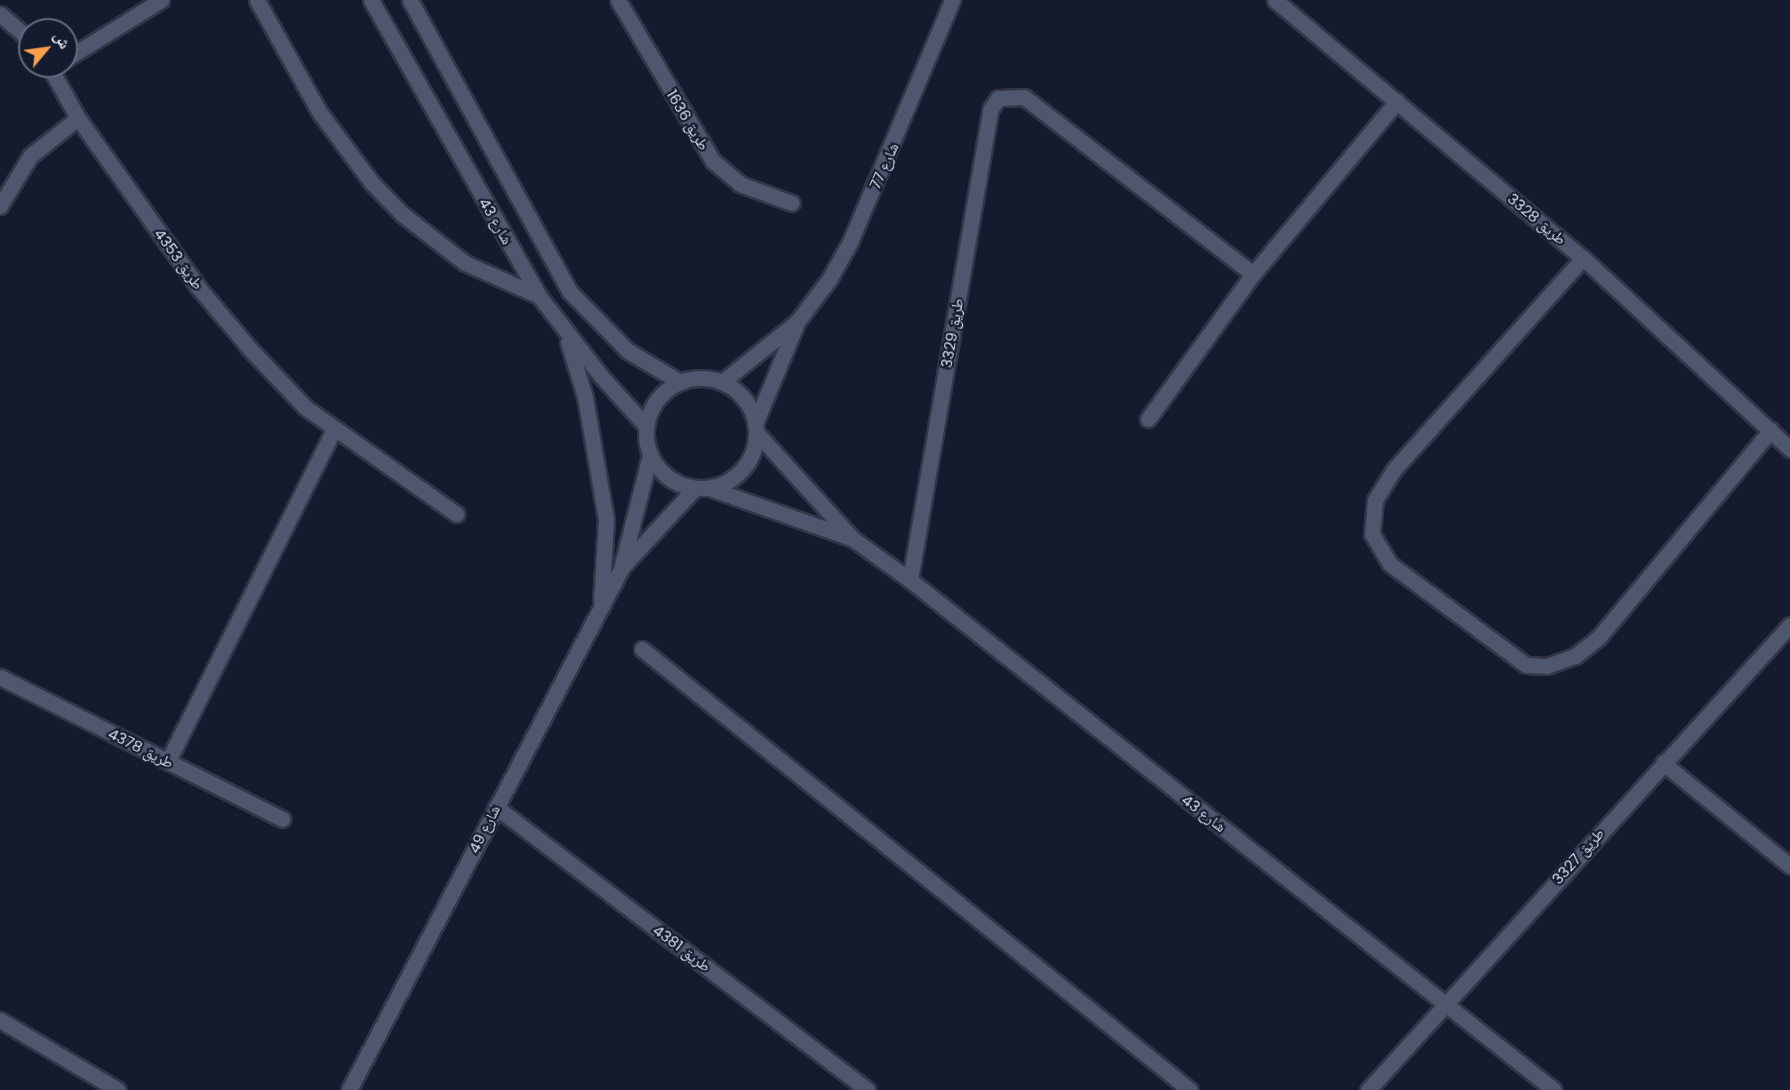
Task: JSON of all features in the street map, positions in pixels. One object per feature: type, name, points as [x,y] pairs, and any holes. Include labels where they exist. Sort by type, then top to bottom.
[{"type":"street","points":[[78,52],[161,0]]},
{"type":"street","points":[[257,0],[320,113],[379,190],[410,221],[465,263],[539,296]]},
{"type":"street","name":"شارع 43","points":[[371,0],[539,296],[565,333],[646,426]]},
{"type":"street","name":"شارع 43","points":[[410,0],[570,292],[628,351],[680,382]]},
{"type":"street","name":"طريق 1636","points":[[618,0],[713,161],[740,184],[792,203]]},
{"type":"street","name":"شارع 77","points":[[722,382],[797,322],[830,278],[850,243],[952,0]]},
{"type":"street","name":"طريق 3328","points":[[1275,0],[1583,258],[1790,449]]},
{"type":"street","points":[[0,14],[18,30]]},
{"type":"street","name":"طريق 4353","points":[[58,78],[78,118],[224,319],[291,394],[334,430],[456,514]]},
{"type":"street","name":"طريق 3329","points":[[910,580],[990,110],[998,98],[1007,95],[1024,97],[1253,274]]},
{"type":"street","points":[[1148,419],[1253,274],[1397,101]]},
{"type":"street","points":[[0,206],[30,156],[78,118]]},
{"type":"street","points":[[1583,258],[1395,468],[1375,500],[1372,534],[1390,564],[1526,665],[1547,666],[1575,656],[1599,637],[1771,430]]},
{"type":"street","name":"شارع 77","points":[[756,428],[797,322]]},
{"type":"street","points":[[565,333],[585,397],[606,520],[601,607]]},
{"type":"street","points":[[694,378],[722,382],[746,401],[756,428],[754,448],[738,475],[702,488],[668,477],[650,455],[646,426],[652,407],[664,392],[680,382],[694,378]]},
{"type":"street","name":"شارع 43","points":[[756,428],[853,538],[910,580],[1554,1090]]},
{"type":"street","points":[[168,761],[334,430]]},
{"type":"street","name":"شارع 49","points":[[349,1090],[621,569],[650,455]]},
{"type":"street","name":"شارع 43","points":[[702,488],[853,538]]},
{"type":"street","name":"شارع 49","points":[[621,569],[702,488]]},
{"type":"street","name":"طريق 3327","points":[[1368,1090],[1444,1003],[1790,625]]},
{"type":"street","points":[[642,649],[1190,1090]]},
{"type":"street","name":"طريق 4378","points":[[0,677],[282,819]]},
{"type":"street","points":[[1663,763],[1790,866]]},
{"type":"street","name":"طريق 4381","points":[[496,807],[868,1090]]},
{"type":"street","points":[[0,1020],[118,1090]]}]
